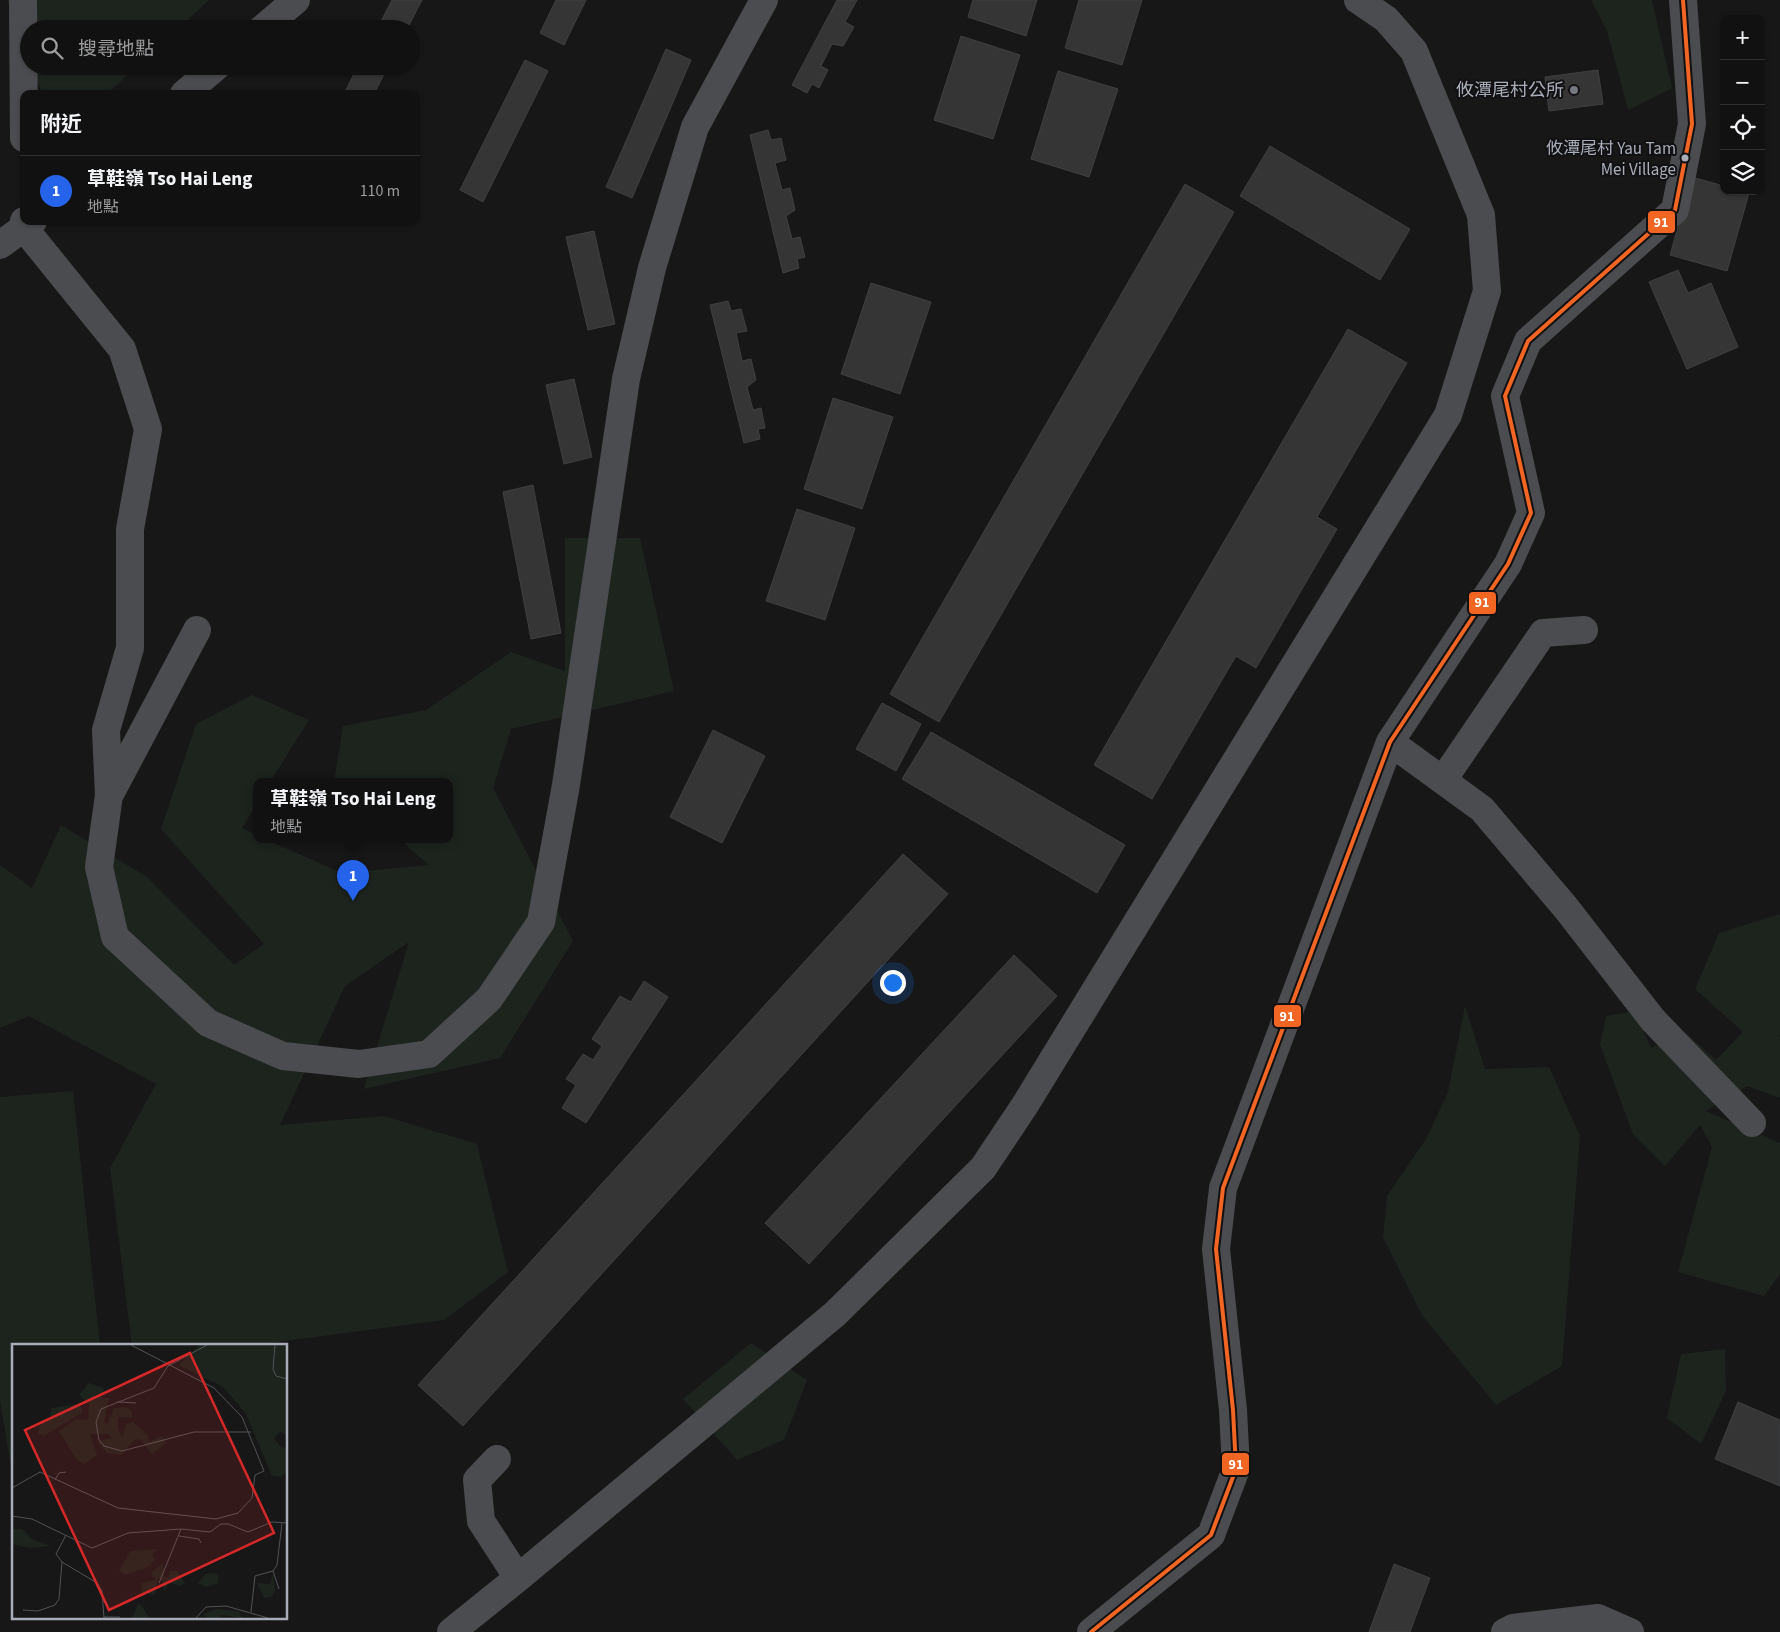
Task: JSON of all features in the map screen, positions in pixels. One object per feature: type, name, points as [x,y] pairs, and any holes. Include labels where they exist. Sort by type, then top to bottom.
[{"type":"street","points":[[23,0],[23,20]]},
{"type":"street","points":[[273,20],[296,0]]},
{"type":"street","points":[[28,225],[122,349],[148,429],[130,529],[130,648],[106,730],[109,795],[100,867],[115,938],[208,1023],[283,1056],[360,1064],[429,1054],[489,999],[542,922],[566,785],[626,379],[652,268],[695,127],[764,0]]},
{"type":"street","points":[[452,1632],[835,1314],[983,1168],[1025,1105],[1448,415],[1487,291],[1481,215],[1414,51],[1386,19],[1358,0]]},
{"type":"street","points":[[1091,1632],[1211,1535],[1236,1469],[1233,1410],[1216,1249],[1223,1188],[1390,742],[1508,564],[1531,513],[1505,396],[1528,341],[1675,210],[1692,124],[1683,0]]},
{"type":"street","points":[[24,75],[24,90]]},
{"type":"street","points":[[189,90],[206,75]]},
{"type":"street","points":[[0,245],[26,225]]},
{"type":"street","points":[[109,795],[197,630]]},
{"type":"street","points":[[1443,780],[1543,634],[1584,630]]},
{"type":"street","points":[[1390,742],[1482,809],[1566,908],[1653,1020],[1752,1123]]},
{"type":"street","points":[[497,1459],[477,1480],[481,1521],[518,1578]]},
{"type":"street","points":[[1505,1632],[1513,1628],[1598,1618],[1630,1632]]},
{"type":"shaded area","points":[[7,0],[209,0],[188,20],[20,20],[20,34]]},
{"type":"shaded area","points":[[1591,0],[1652,0],[1672,88],[1628,110],[1607,31]]},
{"type":"shaded area","points":[[35,75],[127,75],[111,90],[41,90]]},
{"type":"shaded area","points":[[565,538],[640,538],[674,691],[511,729],[493,788],[573,941],[500,1058],[364,1089],[409,942],[345,986],[280,1125],[384,1116],[477,1144],[508,1272],[444,1320],[262,1344],[132,1344],[110,1168],[156,1084],[29,1016],[0,1028],[0,865],[32,888],[61,825],[147,877],[234,965],[264,944],[161,829],[196,724],[252,695],[309,720],[273,778],[253,778],[253,810],[242,828],[253,833],[253,843],[274,843],[342,873],[429,865],[403,843],[453,843],[453,778],[335,778],[343,726],[426,710],[511,652],[565,671]]},
{"type":"shaded area","points":[[1780,914],[1780,1098],[1747,1086],[1706,1111],[1780,1143],[1780,1274],[1764,1296],[1678,1272],[1712,1147],[1700,1125],[1665,1166],[1633,1134],[1600,1045],[1606,1016],[1635,1011],[1651,1048],[1687,1034],[1716,1060],[1743,1032],[1695,989],[1719,933]]},
{"type":"shaded area","points":[[1465,1006],[1485,1069],[1549,1067],[1580,1136],[1562,1366],[1496,1405],[1422,1315],[1383,1237],[1387,1196],[1426,1139],[1448,1092]]},
{"type":"shaded area","points":[[73,1091],[100,1344],[12,1344],[12,1472],[0,1401],[0,1097]]},
{"type":"shaded area","points":[[751,1343],[807,1380],[784,1440],[737,1460],[683,1399]]},
{"type":"shaded area","points":[[1725,1349],[1726,1391],[1701,1444],[1667,1418],[1681,1354]]},
{"type":"building","points":[[392,0],[422,0],[412,20],[382,20]]},
{"type":"building","points":[[556,0],[586,0],[564,45],[540,33]]},
{"type":"building","points":[[837,0],[857,0],[845,22],[854,27],[843,46],[832,44],[821,66],[828,70],[819,88],[812,84],[807,93],[792,85]]},
{"type":"building","points":[[973,0],[1037,0],[1026,36],[968,17]]},
{"type":"building","points":[[1079,0],[1142,0],[1122,65],[1065,48]]},
{"type":"building","points":[[961,36],[1020,55],[993,139],[934,120]]},
{"type":"building","points":[[666,49],[691,60],[632,198],[606,187]]},
{"type":"building","points":[[525,60],[548,71],[483,202],[460,190]]},
{"type":"building","name":"攸潭尾村公所","points":[[1598,70],[1603,104],[1549,111],[1545,77]]},
{"type":"building","points":[[1058,71],[1118,89],[1089,177],[1031,159]]},
{"type":"building","points":[[354,75],[384,75],[376,90],[346,90]]},
{"type":"building","points":[[768,130],[771,140],[781,138],[786,160],[775,163],[782,190],[790,188],[795,210],[786,216],[792,239],[800,237],[805,257],[797,259],[799,268],[783,273],[750,135]]},
{"type":"building","points":[[1270,146],[1410,229],[1380,280],[1240,196]]},
{"type":"building","points":[[1695,178],[1720,185],[1720,195],[1748,195],[1727,271],[1670,255],[1680,220],[1684,221]]},
{"type":"building","points":[[1185,184],[1234,212],[939,722],[890,694]]},
{"type":"building","points":[[594,231],[615,324],[588,330],[566,237]]},
{"type":"building","points":[[1678,270],[1688,293],[1711,283],[1738,347],[1687,369],[1649,282]]},
{"type":"building","points":[[871,283],[931,302],[900,394],[841,374]]},
{"type":"building","points":[[728,301],[731,311],[741,309],[747,331],[736,333],[742,361],[751,359],[756,380],[747,387],[753,410],[761,408],[765,428],[758,429],[760,439],[744,443],[710,305]]},
{"type":"building","points":[[1348,329],[1407,363],[1317,517],[1337,529],[1256,668],[1236,656],[1152,799],[1094,765]]},
{"type":"building","points":[[574,379],[592,457],[564,464],[546,385]]},
{"type":"building","points":[[833,398],[893,417],[862,509],[804,489]]},
{"type":"building","points":[[533,485],[561,633],[531,639],[503,492]]},
{"type":"building","points":[[797,509],[855,528],[825,620],[766,601]]},
{"type":"building","points":[[882,703],[921,724],[896,771],[856,749]]},
{"type":"building","points":[[713,730],[765,756],[722,843],[670,817]]},
{"type":"building","points":[[931,732],[1125,845],[1097,893],[902,779]]},
{"type":"building","points":[[903,854],[948,894],[463,1426],[418,1385]]},
{"type":"building","points":[[1014,955],[1057,996],[809,1264],[765,1223]]},
{"type":"building","points":[[644,981],[668,997],[586,1123],[562,1108],[576,1085],[566,1079],[583,1054],[593,1060],[602,1046],[592,1039],[620,996],[631,1002]]},
{"type":"building","points":[[1738,1402],[1780,1420],[1780,1486],[1715,1459]]},
{"type":"building","points":[[1394,1564],[1430,1578],[1410,1632],[1369,1632]]},
{"type":"transit line","name":"91","points":[[1091,1632],[1211,1535],[1236,1469],[1233,1410],[1216,1249],[1223,1188],[1390,742],[1508,564],[1531,513],[1505,396],[1528,341],[1675,210],[1692,124],[1683,0]]},
{"type":"place","name":"攸潭尾村公所","points":[[1574,90]]},
{"type":"place","name":"攸潭尾村 Yau Tam Mei Village","points":[[1685,158]]},
{"type":"place","name":"草鞋嶺 Tso Hai Leng","points":[[353,901]]}]
